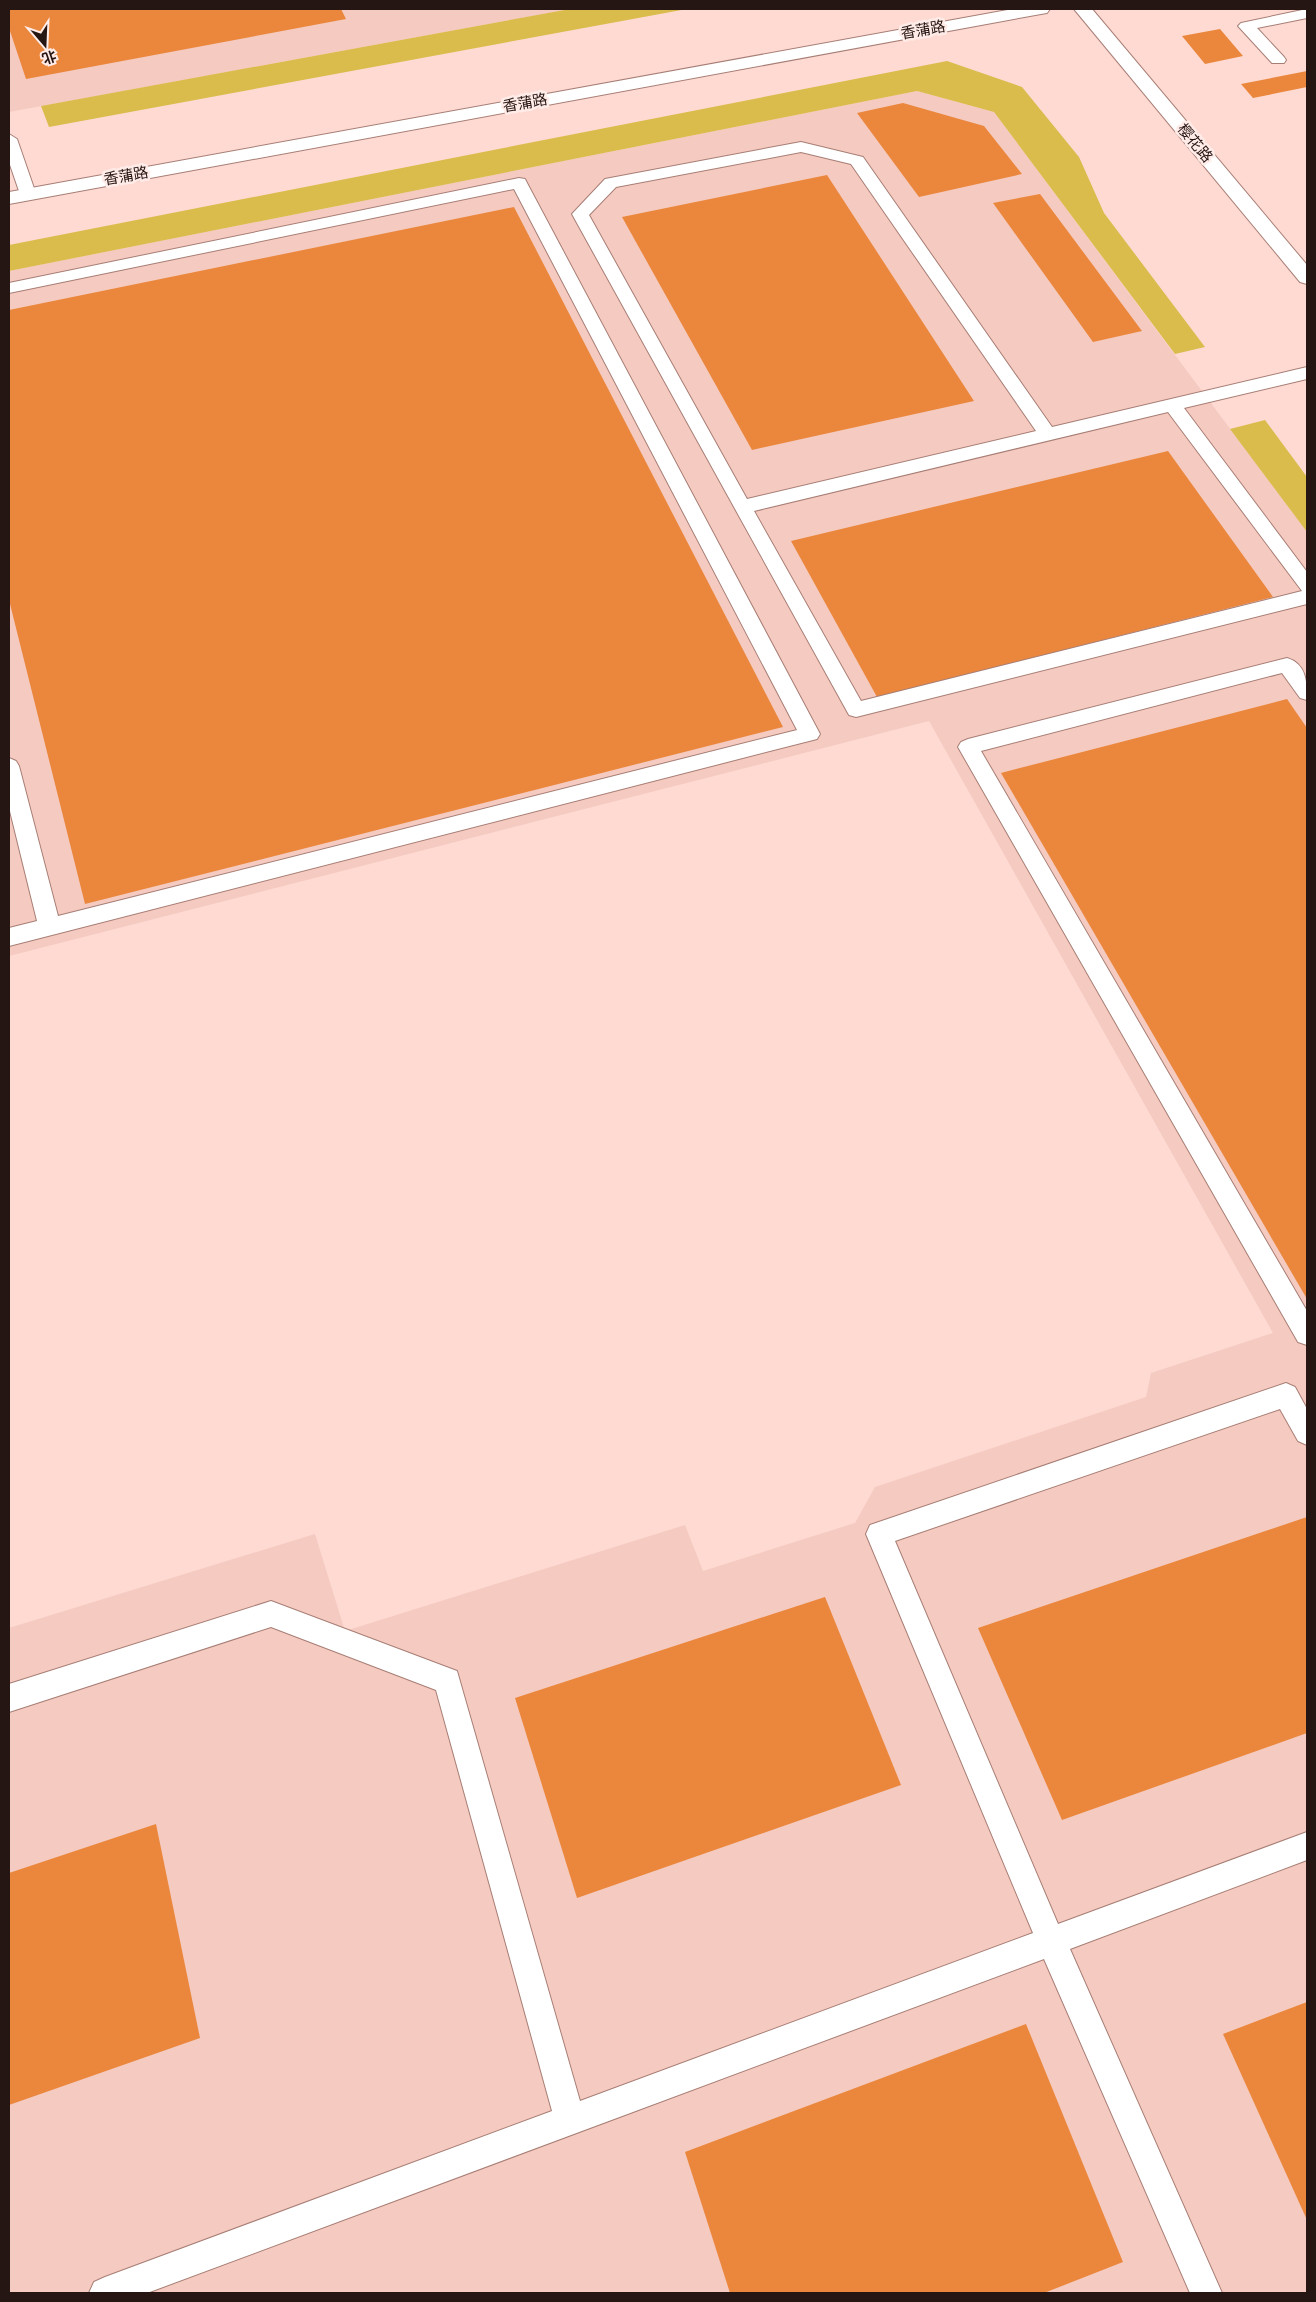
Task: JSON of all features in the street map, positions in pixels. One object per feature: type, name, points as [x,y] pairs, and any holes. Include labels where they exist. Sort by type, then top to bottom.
[{"type":"street","name":"香蒲路","points":[[9,198],[1041,9]]},
{"type":"street","name":"樱花路","points":[[1083,9],[1307,278]]},
{"type":"lane","points":[[1278,60],[1246,26],[1307,14]]},
{"type":"lane","points":[[9,139],[28,194]]},
{"type":"lane","points":[[1047,434],[857,160],[801,147],[611,183],[580,214],[856,710],[1307,597]]},
{"type":"lane","points":[[9,288],[518,184],[810,734],[9,937]]},
{"type":"lane","points":[[742,507],[1307,373]]},
{"type":"lane","points":[[1172,405],[1307,586]]},
{"type":"lane","points":[[1307,693],[1287,665],[968,747],[1307,1334]]},
{"type":"lane","points":[[9,766],[50,927]]},
{"type":"lane","points":[[1206,2293],[1051,1941],[879,1534],[1286,1395],[1307,1433]]},
{"type":"lane","points":[[9,1698],[271,1614],[447,1681],[570,2120]]},
{"type":"lane","points":[[105,2293],[1307,1846]]},
{"type":"shaded area","points":[[9,9],[570,9],[9,112]]},
{"type":"shaded area","points":[[570,9],[687,9],[49,127],[41,106]]},
{"type":"shaded area","points":[[947,61],[1022,87],[1079,157],[1104,213],[1205,347],[1175,354],[994,112],[917,91],[9,271],[9,245]]},
{"type":"shaded area","points":[[917,91],[994,112],[1307,532],[1307,2293],[9,2293],[9,1628],[315,1534],[345,1631],[685,1525],[703,1571],[855,1523],[875,1487],[1146,1397],[1151,1373],[1273,1333],[929,721],[9,956],[9,271]]},
{"type":"shaded area","points":[[1265,420],[1307,477],[1307,532],[1230,429]]},
{"type":"building","points":[[9,9],[341,9],[346,19],[26,79],[9,28]]},
{"type":"building","points":[[1220,29],[1243,56],[1205,64],[1182,36]]},
{"type":"building","points":[[1307,71],[1307,87],[1253,98],[1241,84]]},
{"type":"building","points":[[903,103],[984,126],[1022,174],[919,197],[857,113]]},
{"type":"building","points":[[827,175],[974,401],[752,450],[622,217]]},
{"type":"building","points":[[1040,194],[1142,331],[1093,342],[993,203]]},
{"type":"building","points":[[514,207],[783,727],[85,904],[9,600],[9,310]]},
{"type":"building","points":[[1168,451],[1273,597],[877,697],[791,541]]},
{"type":"building","points":[[1287,699],[1307,728],[1307,1299],[1001,773]]},
{"type":"building","points":[[1307,1517],[1307,1733],[1062,1820],[978,1628]]},
{"type":"building","points":[[825,1597],[901,1785],[577,1898],[515,1698]]},
{"type":"building","points":[[156,1824],[200,2038],[9,2105],[9,1873]]},
{"type":"building","points":[[1307,2002],[1307,2220],[1223,2034]]},
{"type":"building","points":[[1026,2024],[1123,2262],[1044,2293],[730,2293],[685,2152]]}]
